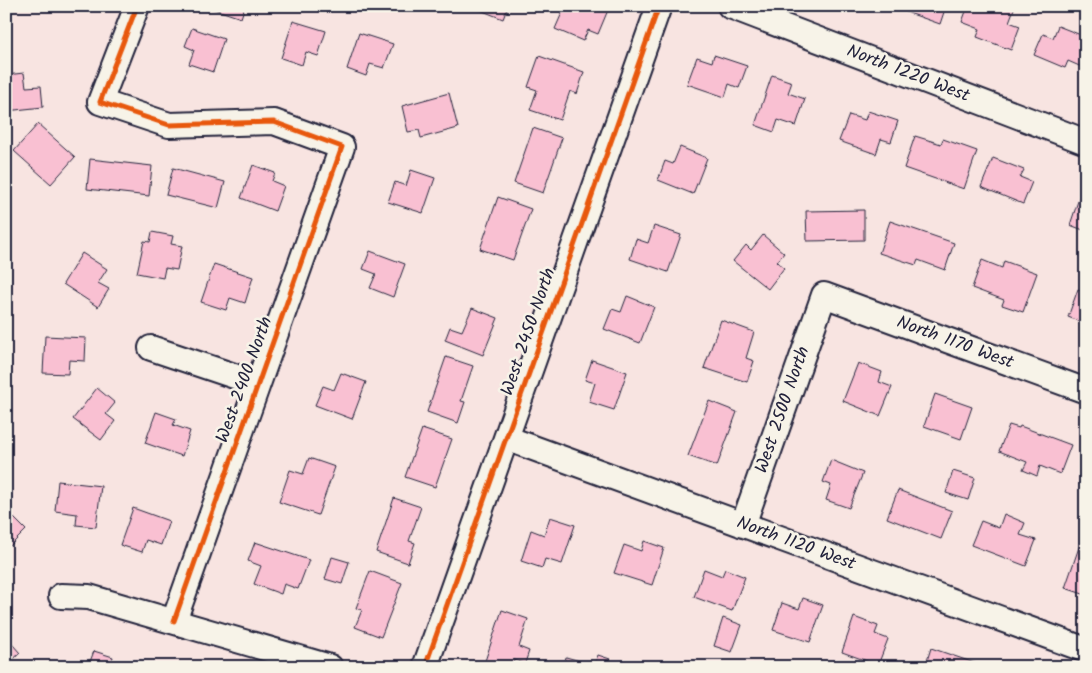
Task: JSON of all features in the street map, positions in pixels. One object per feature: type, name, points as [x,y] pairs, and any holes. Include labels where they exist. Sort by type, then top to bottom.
[{"type":"street","name":"West 2400 North","points":[[137,6],[100,102],[169,125],[274,122],[342,147],[174,622]]},
{"type":"street","name":"West 2450 North","points":[[425,667],[658,6]]},
{"type":"street","name":"North 1220 West","points":[[730,6],[1086,142]]},
{"type":"street","name":"North 1170 West","points":[[824,295],[1086,391]]},
{"type":"street","name":"West 2500 North","points":[[742,525],[824,295]]},
{"type":"street","points":[[151,348],[258,384]]},
{"type":"street","name":"North 1120 West","points":[[506,438],[1086,650]]},
{"type":"street","points":[[61,596],[89,597],[330,667]]},
{"type":"building","points":[[59,6],[72,6],[70,10]]},
{"type":"building","points":[[205,6],[245,6],[241,18]]},
{"type":"building","points":[[470,6],[508,6],[503,19]]},
{"type":"building","points":[[565,6],[600,6],[608,10],[598,34],[588,30],[583,41],[555,29]]},
{"type":"building","points":[[908,6],[946,6],[940,24],[906,12]]},
{"type":"building","points":[[968,6],[1015,6],[1009,22],[1020,26],[1011,50],[977,37],[980,29],[962,22]]},
{"type":"building","points":[[293,21],[326,31],[318,56],[306,52],[302,65],[281,58]]},
{"type":"building","points":[[1058,26],[1086,37],[1084,68],[1068,61],[1065,68],[1034,55],[1043,34],[1053,38]]},
{"type":"building","points":[[192,28],[224,39],[213,72],[189,64],[194,50],[185,46]]},
{"type":"building","points":[[359,33],[393,44],[384,68],[370,64],[366,76],[347,69]]},
{"type":"building","points":[[714,55],[747,66],[739,88],[729,84],[725,97],[687,84],[697,57],[712,62]]},
{"type":"building","points":[[539,56],[584,72],[577,94],[570,91],[560,120],[530,110],[537,90],[528,87]]},
{"type":"building","points":[[24,73],[26,87],[41,86],[43,107],[6,111],[6,75]]},
{"type":"building","points":[[772,75],[792,82],[788,93],[805,99],[796,126],[778,120],[774,132],[755,125]]},
{"type":"building","points":[[449,93],[458,128],[421,138],[419,130],[408,132],[402,106]]},
{"type":"building","points":[[868,111],[898,121],[891,142],[881,139],[876,154],[839,141],[849,115],[865,120]]},
{"type":"building","points":[[38,124],[75,157],[51,184],[14,151]]},
{"type":"building","points":[[533,128],[562,138],[543,193],[514,183]]},
{"type":"building","points":[[915,136],[941,144],[943,139],[977,151],[964,189],[904,168]]},
{"type":"building","points":[[680,147],[707,158],[693,194],[658,180],[665,161],[673,164]]},
{"type":"building","points":[[993,158],[1024,170],[1020,177],[1032,182],[1023,204],[981,187]]},
{"type":"building","points":[[90,159],[152,166],[149,196],[87,189]]},
{"type":"building","points":[[253,165],[275,173],[272,181],[284,186],[275,211],[241,198]]},
{"type":"building","points":[[173,168],[225,182],[218,208],[166,195]]},
{"type":"building","points":[[411,170],[435,178],[423,213],[388,202],[395,182],[406,186]]},
{"type":"building","points":[[1081,192],[1086,194],[1086,231],[1070,225]]},
{"type":"building","points":[[498,197],[531,209],[513,260],[480,249]]},
{"type":"building","points":[[864,210],[864,240],[807,241],[806,211]]},
{"type":"building","points":[[890,221],[954,243],[945,270],[918,260],[916,265],[879,253]]},
{"type":"building","points":[[654,226],[681,235],[668,272],[630,259],[636,239],[648,243]]},
{"type":"building","points":[[152,232],[173,236],[171,244],[182,246],[177,270],[165,268],[163,278],[137,273],[144,241],[150,242]]},
{"type":"building","points":[[763,235],[784,253],[777,262],[784,268],[768,289],[733,261],[746,245],[751,250]]},
{"type":"building","points":[[370,251],[405,264],[393,297],[370,288],[376,274],[363,269]]},
{"type":"building","points":[[82,253],[107,269],[98,283],[109,289],[98,307],[63,284]]},
{"type":"building","points":[[982,260],[1002,268],[1004,261],[1037,273],[1023,312],[1002,305],[1004,300],[972,288]]},
{"type":"building","points":[[214,264],[253,277],[245,303],[230,298],[226,310],[201,302]]},
{"type":"building","points":[[1078,289],[1086,292],[1086,324],[1068,317]]},
{"type":"building","points":[[627,296],[654,307],[640,343],[604,329],[612,309],[621,312]]},
{"type":"building","points":[[472,308],[498,318],[483,355],[445,340],[450,327],[462,331]]},
{"type":"building","points":[[721,320],[754,332],[746,358],[754,361],[747,382],[704,368]]},
{"type":"building","points":[[45,336],[86,338],[85,361],[69,360],[68,374],[43,373]]},
{"type":"building","points":[[446,357],[473,366],[461,401],[465,402],[458,423],[427,412]]},
{"type":"building","points":[[592,360],[627,372],[614,410],[589,402],[595,383],[585,380]]},
{"type":"building","points":[[858,363],[882,372],[879,382],[892,387],[880,416],[843,401]]},
{"type":"building","points":[[341,373],[366,382],[352,419],[315,405],[323,386],[334,390]]},
{"type":"building","points":[[97,388],[115,403],[106,414],[115,421],[101,440],[73,419]]},
{"type":"building","points":[[935,394],[972,407],[961,439],[924,426]]},
{"type":"building","points":[[709,401],[737,412],[717,466],[688,456]]},
{"type":"building","points":[[156,412],[176,419],[173,425],[190,431],[182,456],[145,443]]},
{"type":"building","points":[[1009,425],[1019,428],[1020,426],[1071,445],[1060,474],[1040,466],[1037,476],[1023,470],[1027,462],[999,451]]},
{"type":"building","points":[[422,429],[452,439],[435,487],[405,477]]},
{"type":"building","points":[[309,458],[335,467],[318,515],[279,502],[290,470],[303,474]]},
{"type":"building","points":[[831,460],[863,473],[849,508],[826,500],[831,485],[823,482]]},
{"type":"building","points":[[953,471],[975,478],[968,500],[946,493]]},
{"type":"building","points":[[58,481],[101,486],[96,527],[76,525],[77,514],[55,511]]},
{"type":"building","points":[[898,490],[952,511],[941,539],[887,518]]},
{"type":"building","points":[[394,498],[421,507],[409,541],[415,543],[408,563],[376,552]]},
{"type":"building","points":[[133,508],[169,521],[161,545],[146,540],[142,552],[120,545]]},
{"type":"building","points":[[6,510],[26,530],[10,546],[6,542]]},
{"type":"building","points":[[1004,514],[1025,523],[1020,535],[1036,540],[1026,566],[971,545],[981,521],[999,528]]},
{"type":"building","points":[[550,517],[575,525],[562,564],[545,559],[542,568],[521,561],[531,530],[544,535]]},
{"type":"building","points":[[1086,527],[1086,595],[1065,588]]},
{"type":"building","points":[[644,541],[664,548],[652,585],[614,573],[624,545],[641,551]]},
{"type":"building","points":[[255,542],[309,560],[298,589],[284,584],[281,594],[254,584],[261,566],[248,561]]},
{"type":"building","points":[[332,557],[349,562],[342,584],[325,579]]},
{"type":"building","points":[[704,569],[722,576],[725,569],[745,577],[732,611],[694,597]]},
{"type":"building","points":[[370,571],[402,583],[381,637],[355,627],[362,610],[356,608]]},
{"type":"building","points":[[803,598],[823,605],[810,642],[773,630],[782,603],[799,609]]},
{"type":"building","points":[[502,610],[528,619],[519,647],[529,651],[525,663],[514,660],[512,667],[483,667]]},
{"type":"building","points":[[854,617],[878,626],[875,634],[888,639],[878,665],[842,652]]},
{"type":"building","points":[[723,618],[742,625],[732,652],[714,646]]},
{"type":"building","points":[[6,637],[20,653],[7,665],[9,667],[6,667]]},
{"type":"building","points":[[931,648],[986,667],[925,667]]},
{"type":"building","points":[[94,651],[113,657],[110,667],[88,667]]},
{"type":"building","points":[[598,655],[610,659],[608,667],[563,667],[566,657],[594,665]]},
{"type":"cycle path","points":[[137,6],[100,102],[169,125],[274,122],[342,147],[174,621]]},
{"type":"cycle path","points":[[425,667],[659,6]]}]
